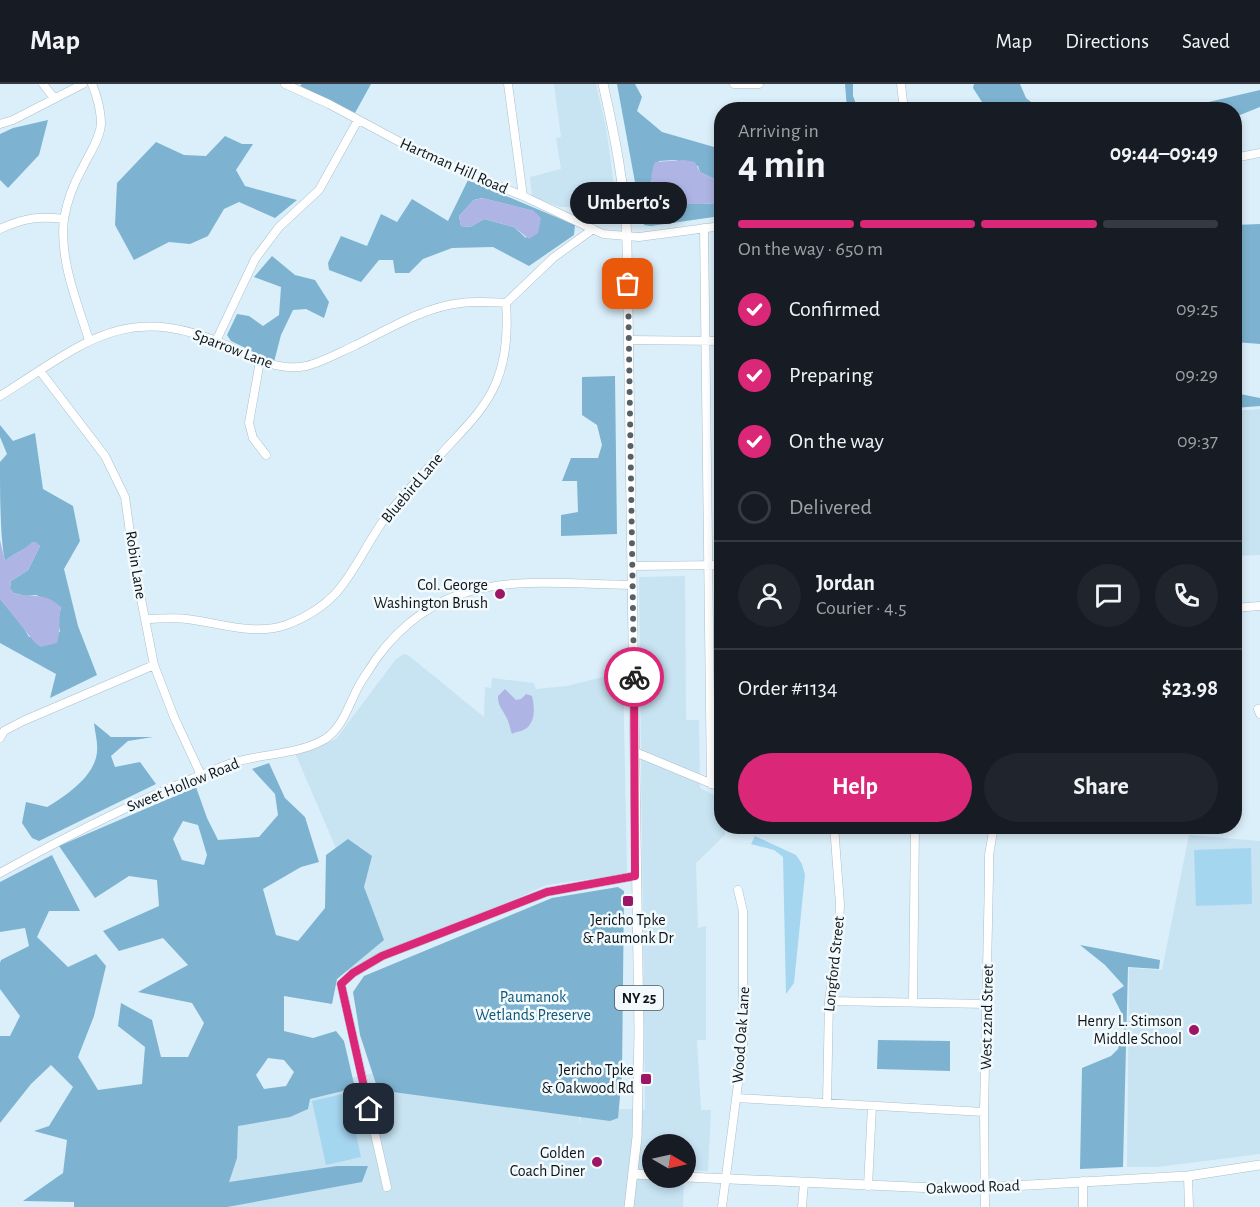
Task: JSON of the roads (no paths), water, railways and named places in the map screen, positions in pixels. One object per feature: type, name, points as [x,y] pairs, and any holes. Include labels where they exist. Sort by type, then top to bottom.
[{"type":"main road","name":"NY 25","points":[[603,84],[614,134],[627,237],[639,1031],[637,1137],[629,1207]]},
{"type":"main road","name":"Oakwood Road","points":[[696,1178],[945,1189],[1188,1176],[1260,1165]]},
{"type":"main road","points":[[634,1174],[642,1174]]},
{"type":"street","points":[[43,84],[54,98]]},
{"type":"street","points":[[0,124],[13,120],[83,84]]},
{"type":"street","points":[[89,340],[69,274],[64,245],[64,219],[75,182],[96,141],[101,125],[92,84]]},
{"type":"street","name":"Hartman Hill Road","points":[[285,84],[426,156],[523,196],[603,234],[627,237],[714,227]]},
{"type":"street","points":[[508,84],[523,196]]},
{"type":"street","points":[[734,84],[759,84]]},
{"type":"street","points":[[901,84],[903,102]]},
{"type":"street","points":[[216,341],[255,259],[279,227],[319,190],[358,120]]},
{"type":"street","points":[[1242,156],[1260,153]]},
{"type":"street","points":[[0,229],[17,221],[36,217],[64,219]]},
{"type":"street","points":[[704,228],[711,784]]},
{"type":"street","points":[[506,303],[553,258],[593,229]]},
{"type":"street","name":"Sparrow Lane","points":[[0,396],[89,340],[110,332],[147,326],[181,330],[216,341],[260,360],[294,368],[322,361],[435,309],[459,303],[506,303]]},
{"type":"street","name":"Bluebird Lane","points":[[146,619],[185,618],[238,627],[271,628],[307,616],[324,604],[336,593],[351,573],[388,515],[473,421],[487,401],[503,363],[507,341],[506,303]]},
{"type":"street","points":[[629,340],[714,341]]},
{"type":"street","points":[[260,360],[249,423],[253,438],[266,455]]},
{"type":"street","name":"Robin Lane","points":[[40,371],[105,456],[125,497],[135,567],[154,665],[174,717],[201,775]]},
{"type":"street","points":[[632,566],[714,565]]},
{"type":"street","name":"Sweet Hollow Road","points":[[0,873],[78,830],[201,775],[232,763],[294,750],[327,737],[342,719],[361,682],[395,636],[413,619],[437,604],[497,584],[632,585]]},
{"type":"street","points":[[1242,608],[1260,606]]},
{"type":"street","points":[[1,731],[154,665]]},
{"type":"street","points":[[635,752],[714,785]]},
{"type":"street","name":"Longford Street","points":[[827,1102],[829,1001],[840,904],[835,834]]},
{"type":"street","points":[[913,1002],[915,834]]},
{"type":"street","name":"West 22nd Street","points":[[985,1207],[984,1112],[989,855],[993,834]]},
{"type":"street","points":[[387,1187],[341,984],[353,973],[382,956],[547,892],[635,876]]},
{"type":"street","name":"Wood Oak Lane","points":[[722,1207],[745,1016],[743,910],[738,890]]},
{"type":"street","points":[[829,1001],[987,1004]]},
{"type":"street","points":[[736,1098],[984,1112]]},
{"type":"street","points":[[868,1186],[872,1106]]},
{"type":"street","points":[[1188,1176],[1189,1207]]},
{"type":"street","points":[[1083,1181],[1083,1207]]},
{"type":"street","points":[[802,1207],[804,1183]]},
{"type":"place","name":"Umberto's","points":[[628,284]]},
{"type":"place","name":"Col. George Washington Brush","points":[[500,594]]},
{"type":"place","name":"Jericho Tpke & Paumonk Dr","points":[[628,901]]},
{"type":"place","name":"Henry L. Stimson Middle School","points":[[1194,1030]]},
{"type":"place","name":"Jericho Tpke & Oakwood Rd","points":[[646,1079]]},
{"type":"place","name":"Golden Coach Diner","points":[[597,1162]]},
{"type":"park label","name":"Paumanok Wetlands Preserve","points":[[533,1006]]}]
